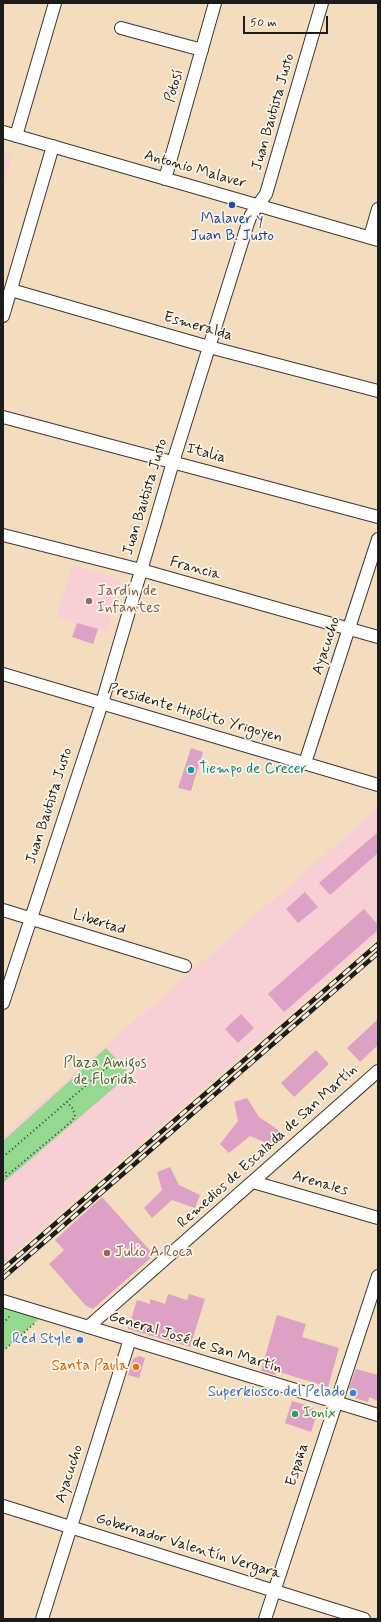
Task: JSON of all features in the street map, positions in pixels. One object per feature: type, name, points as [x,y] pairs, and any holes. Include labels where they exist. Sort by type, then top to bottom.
[{"type":"street","points":[[16,136],[55,3]]},
{"type":"street","name":"Potosí","points":[[165,178],[215,3]]},
{"type":"street","name":"Juan Bautista Justo","points":[[3,1003],[102,703],[173,462],[251,215],[266,194],[322,3]]},
{"type":"street","points":[[121,28],[202,50]]},
{"type":"street","name":"Antonio Malaver","points":[[3,132],[374,239]]},
{"type":"street","points":[[3,316],[53,146]]},
{"type":"street","points":[[374,239],[378,209]]},
{"type":"street","name":"Esmeralda","points":[[11,290],[209,347],[378,391]]},
{"type":"street","name":"Italia","points":[[3,417],[378,517]]},
{"type":"street","name":"Francia","points":[[3,535],[141,570],[378,637]]},
{"type":"street","name":"Ayacucho","points":[[305,763],[378,540]]},
{"type":"street","name":"Presidente Hipólito Yrigoyen","points":[[3,674],[378,785]]},
{"type":"street","name":"Libertad","points":[[3,910],[185,966]]},
{"type":"street","name":"Remedios de Escalada de San Martín","points":[[88,1327],[378,1071]]},
{"type":"street","name":"Arenales","points":[[253,1182],[378,1218]]},
{"type":"street","name":"España","points":[[265,1619],[335,1402],[378,1276]]},
{"type":"street","name":"General José de San Martín","points":[[3,1301],[378,1415]]},
{"type":"street","name":"Ayacucho","points":[[42,1619],[130,1339]]},
{"type":"street","name":"Gobernador Valentín Vergara","points":[[3,1506],[364,1619]]},
{"type":"path","points":[[3,1157],[112,1063]]},
{"type":"path","points":[[3,1180],[72,1120],[75,1116],[67,1102]]},
{"type":"path","points":[[3,1169],[8,1175]]},
{"type":"path","points":[[3,1351],[46,1313]]},
{"type":"shaded area","points":[[3,153],[12,156],[3,185]]},
{"type":"shaded area","name":"Jardín de Infantes","points":[[72,565],[118,579],[121,585],[107,632],[57,617]]},
{"type":"shaded area","points":[[378,808],[378,936],[3,1262],[3,1136]]},
{"type":"green space","name":"Plaza Amigos de Florida","points":[[106,1048],[130,1074],[3,1183],[3,1141]]},
{"type":"green space","points":[[3,1301],[46,1313],[3,1351]]},
{"type":"building","points":[[77,623],[98,629],[93,644],[72,637]]},
{"type":"building","name":"Tiempo de Crecer","points":[[191,748],[203,752],[191,791],[178,788]]},
{"type":"building","points":[[378,832],[378,853],[330,895],[319,883]]},
{"type":"building","points":[[305,892],[318,907],[298,923],[286,909]]},
{"type":"building","points":[[364,909],[378,925],[378,930],[284,1012],[268,994]]},
{"type":"building","points":[[241,1014],[254,1028],[238,1043],[225,1029]]},
{"type":"building","points":[[378,1019],[378,1045],[360,1062],[347,1048]]},
{"type":"building","points":[[316,1050],[329,1064],[294,1097],[281,1083]]},
{"type":"building","points":[[247,1098],[259,1117],[280,1131],[271,1145],[250,1136],[229,1153],[220,1144],[238,1121],[234,1102]]},
{"type":"building","points":[[170,1167],[179,1185],[200,1195],[195,1208],[172,1200],[152,1218],[144,1208],[162,1190],[157,1172]]},
{"type":"building","name":"Julio A Roca","points":[[102,1197],[154,1255],[93,1309],[86,1306],[49,1264],[64,1250],[55,1240]]},
{"type":"building","points":[[168,1294],[187,1300],[189,1294],[205,1299],[190,1347],[128,1329],[137,1300],[150,1304],[150,1299],[165,1304]]},
{"type":"building","points":[[277,1315],[306,1324],[302,1337],[339,1348],[328,1387],[276,1371],[275,1375],[261,1371]]},
{"type":"building","name":"Santa Paula","points":[[139,1356],[145,1358],[139,1378],[128,1375],[133,1359]]},
{"type":"building","points":[[356,1369],[378,1375],[378,1401],[369,1397],[368,1402],[355,1398],[349,1388]]},
{"type":"building","points":[[292,1401],[312,1407],[317,1414],[311,1432],[285,1423]]},
{"type":"railway","points":[[3,1269],[378,944]]},
{"type":"railway","points":[[3,1278],[378,953]]},
{"type":"place","name":"Malaver y Juan B. Justo","points":[[232,205]]},
{"type":"place","name":"Jardín de Infantes","points":[[89,601]]},
{"type":"place","name":"Tiempo de Crecer","points":[[191,770]]},
{"type":"place","name":"Julio A Roca","points":[[107,1253]]},
{"type":"place","name":"Red Style","points":[[80,1340]]},
{"type":"place","name":"Santa Paula","points":[[136,1367]]},
{"type":"place","name":"Superkiosco del Pelado","points":[[353,1393]]},
{"type":"place","name":"Ionix","points":[[295,1414]]}]
